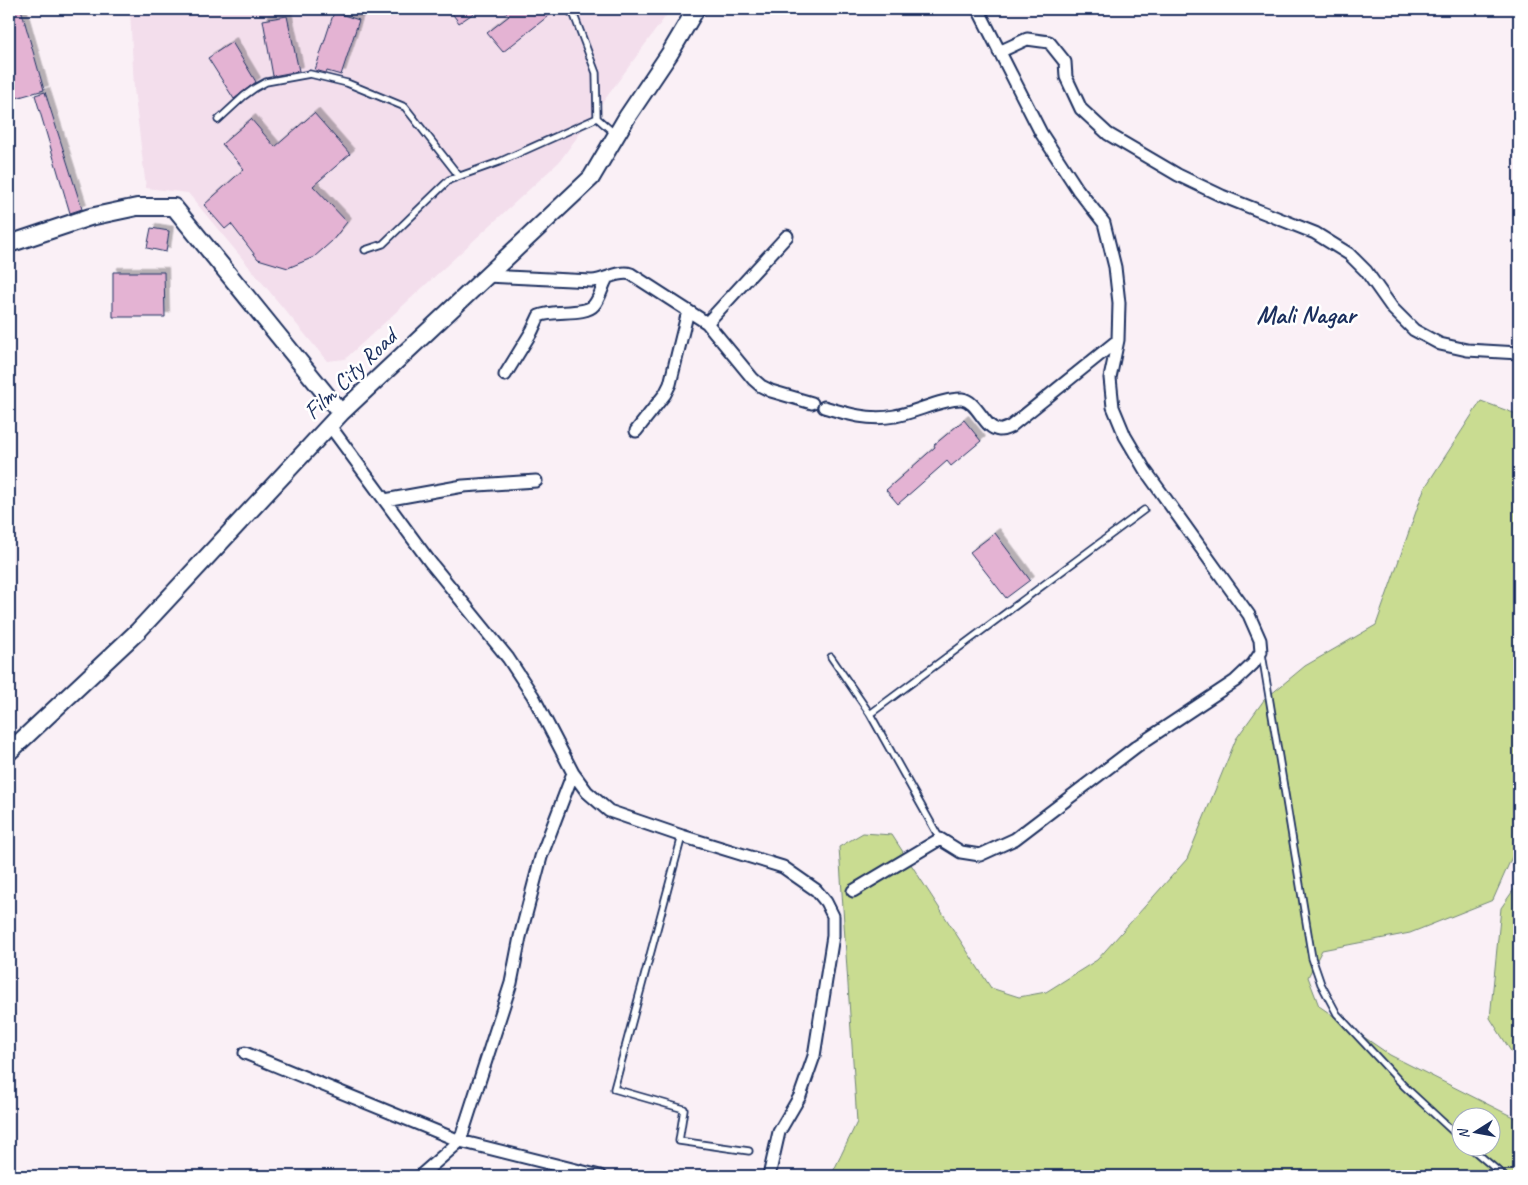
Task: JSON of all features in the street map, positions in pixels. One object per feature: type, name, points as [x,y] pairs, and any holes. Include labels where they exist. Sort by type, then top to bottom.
[{"type":"street","name":"Film City Road","points":[[9,752],[138,631],[341,413],[590,178],[696,9]]},
{"type":"street","points":[[854,891],[940,839],[961,852],[980,855],[1015,839],[1137,746],[1235,681],[1253,664],[1261,652],[1260,640],[1248,615],[1145,470],[1125,436],[1113,408],[1110,378],[1118,340],[1120,303],[1115,267],[1104,223],[1078,190],[1041,133],[978,9]]},
{"type":"street","points":[[1000,52],[1027,39],[1049,42],[1064,62],[1066,77],[1081,110],[1108,134],[1178,175],[1222,196],[1315,233],[1349,254],[1366,270],[1393,309],[1414,330],[1440,344],[1467,350],[1519,353]]},
{"type":"street","points":[[9,244],[90,217],[137,207],[174,207],[341,413]]},
{"type":"street","points":[[707,323],[787,236]]},
{"type":"street","points":[[487,276],[592,281],[606,280],[621,273],[631,274],[707,323],[761,386],[812,403]]},
{"type":"street","points":[[505,375],[532,331],[538,316],[547,312],[587,310],[595,304],[606,280]]},
{"type":"street","points":[[636,431],[665,394],[670,384],[688,311]]},
{"type":"street","points":[[824,407],[860,417],[877,418],[895,416],[964,399],[972,403],[992,428],[1000,431],[1010,427],[1118,340]]},
{"type":"street","points":[[330,426],[430,562],[508,658],[533,696],[573,773],[587,792],[610,811],[682,836],[784,867],[816,890],[826,902],[833,916],[833,936],[814,1056],[800,1096],[779,1132],[769,1176]]},
{"type":"street","points":[[385,500],[463,486],[536,481]]},
{"type":"street","points":[[420,1176],[460,1141],[511,983],[520,937],[542,857],[573,773]]},
{"type":"street","points":[[245,1053],[460,1141],[600,1176]]},
{"type":"lane","points":[[566,9],[574,15],[596,72],[597,118],[616,134]]},
{"type":"lane","points":[[218,120],[244,96],[266,82],[310,74],[347,83],[405,107],[459,176]]},
{"type":"lane","points":[[365,250],[383,244],[449,180],[499,162],[597,118]]},
{"type":"lane","points":[[870,714],[1144,510]]},
{"type":"lane","points":[[1261,652],[1310,949],[1321,984],[1337,1014],[1404,1086],[1450,1129]]},
{"type":"lane","points":[[831,656],[870,714],[940,839]]},
{"type":"lane","points":[[682,836],[614,1089],[684,1109],[679,1142],[749,1151]]},
{"type":"lane","points":[[1483,1158],[1504,1176]]},
{"type":"shaded area","points":[[130,9],[671,9],[559,162],[345,359],[327,361],[188,193],[146,188],[134,89]]},
{"type":"green space","points":[[1481,401],[1519,415],[1519,847],[1515,850],[1493,900],[1410,933],[1322,950],[1308,977],[1319,1006],[1390,1055],[1495,1108],[1450,1108],[1450,1158],[1500,1158],[1500,1110],[1519,1120],[1519,1176],[831,1176],[857,1122],[839,847],[863,833],[892,835],[991,988],[1019,997],[1046,992],[1097,960],[1187,859],[1236,739],[1264,700],[1305,666],[1376,625],[1424,489]]},
{"type":"green space","points":[[1519,882],[1519,1064],[1490,1018],[1501,908]]},
{"type":"building","points":[[9,9],[21,9],[44,90],[9,100]]},
{"type":"building","points":[[449,9],[480,9],[459,23]]},
{"type":"building","points":[[503,9],[557,9],[503,52],[487,33],[509,16]]},
{"type":"building","points":[[334,12],[359,20],[341,75],[315,70]]},
{"type":"building","points":[[287,16],[299,71],[273,76],[263,20]]},
{"type":"building","points":[[232,42],[256,82],[234,99],[208,58]]},
{"type":"building","points":[[45,92],[82,209],[70,213],[35,95]]},
{"type":"building","points":[[314,113],[350,154],[313,186],[347,222],[332,241],[314,257],[288,268],[258,259],[231,224],[225,229],[204,205],[244,169],[222,144],[251,119],[275,147]]},
{"type":"building","points":[[151,228],[169,231],[166,252],[147,248]]},
{"type":"building","points":[[113,272],[164,272],[165,317],[113,317]]},
{"type":"building","points":[[964,420],[981,441],[951,466],[947,461],[898,504],[886,490]]},
{"type":"building","points":[[995,533],[1030,580],[1006,598],[970,552]]},
{"type":"district","name":"Mali Nagar","points":[[1306,315]]}]
